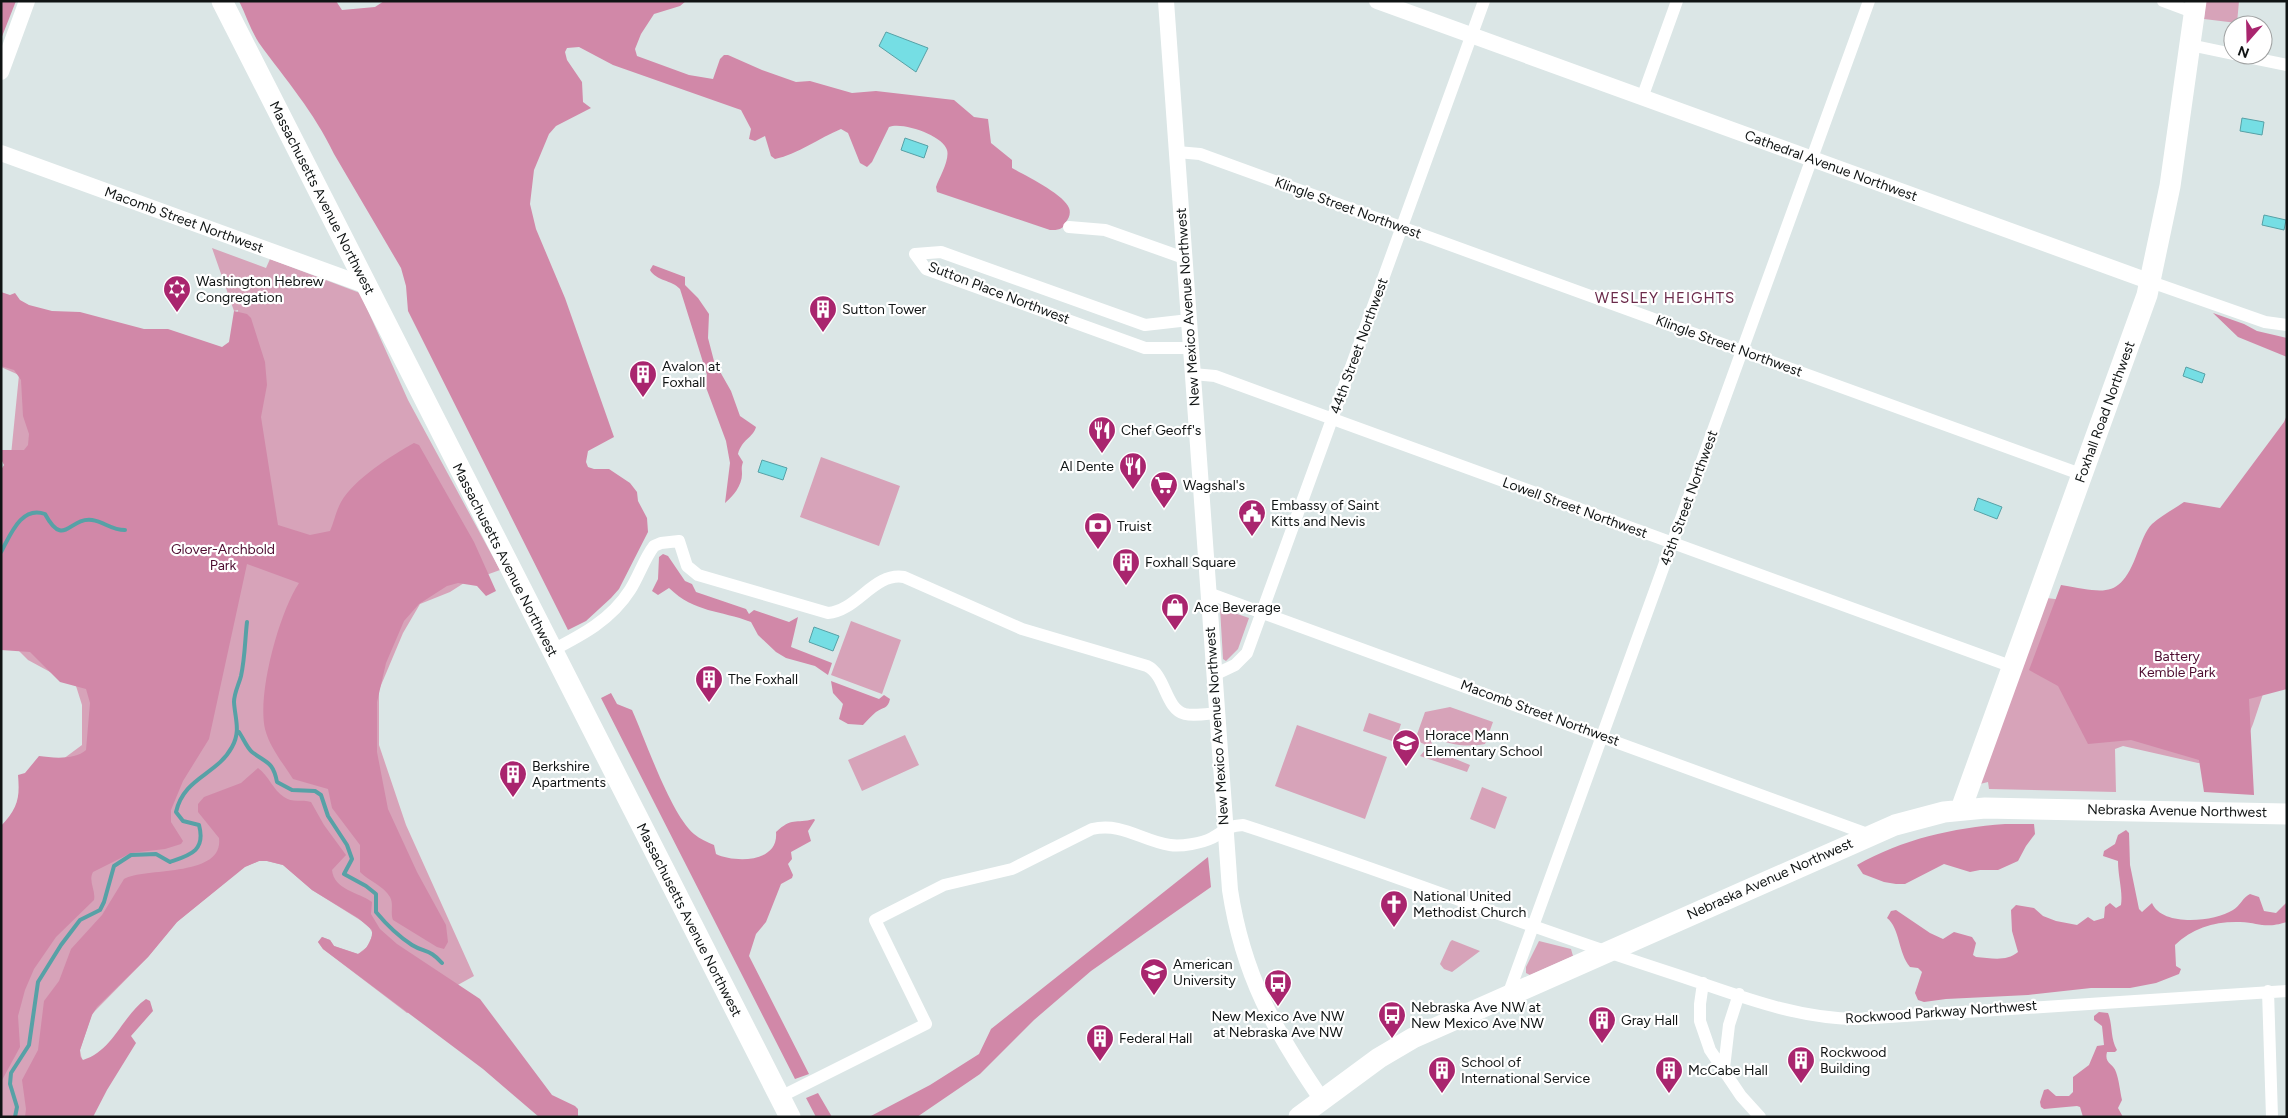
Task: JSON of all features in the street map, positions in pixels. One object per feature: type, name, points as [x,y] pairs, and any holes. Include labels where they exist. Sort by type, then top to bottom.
[{"type":"main road","name":"Massachusetts Avenue Northwest","points":[[222,1],[551,651],[790,1117]]},
{"type":"main road","name":"Foxhall Road Northwest","points":[[1961,810],[2151,282],[2170,186],[2195,7]]},
{"type":"main road","name":"Nebraska Avenue Northwest","points":[[1299,1117],[1402,1043],[1870,835],[1915,819],[1961,810],[2041,808],[2287,814]]},
{"type":"street","points":[[1,72],[27,1]]},
{"type":"street","name":"New Mexico Avenue Northwest","points":[[1166,1],[1216,713],[1233,910],[1250,970],[1281,1038],[1322,1100]]},
{"type":"street","name":"Cathedral Avenue Northwest","points":[[1377,1],[2151,282],[2265,322],[2287,326]]},
{"type":"street","name":"44th Street Northwest","points":[[1214,675],[1235,665],[1247,653],[1484,1]]},
{"type":"street","points":[[1642,98],[1677,1]]},
{"type":"street","name":"45th Street Northwest","points":[[1508,995],[1869,1]]},
{"type":"street","points":[[2163,1],[2195,7]]},
{"type":"street","points":[[2190,45],[2223,52]]},
{"type":"street","points":[[2273,62],[2287,65]]},
{"type":"street","name":"Klingle Street Northwest","points":[[1176,152],[1200,154],[2083,475]]},
{"type":"street","name":"Macomb Street Northwest","points":[[1,153],[367,286]]},
{"type":"street","points":[[1069,227],[1105,230],[1184,258]]},
{"type":"street","name":"Sutton Place Northwest","points":[[1189,320],[1145,325],[941,252],[915,254],[926,269],[1145,348],[1191,348]]},
{"type":"street","points":[[1010,299],[1018,279]]},
{"type":"street","points":[[1123,340],[1131,320]]},
{"type":"street","name":"Lowell Street Northwest","points":[[1193,374],[1215,376],[2012,667]]},
{"type":"street","points":[[551,651],[607,618],[629,591],[654,546],[661,543],[679,541],[684,561],[698,575],[828,613],[845,608],[890,577],[904,577],[1022,630],[1146,666],[1159,676],[1172,703],[1179,712],[1190,714],[1216,713]]},
{"type":"street","name":"Macomb Street Northwest","points":[[1208,593],[1870,835]]},
{"type":"street","name":"Rockwood Parkway Northwest","points":[[1225,828],[1242,825],[1381,872],[1605,952],[1802,1014],[1840,1019],[2287,991]]},
{"type":"street","points":[[780,1098],[926,1024],[875,920],[944,885],[1012,869],[1092,829],[1118,828],[1175,845],[1210,839],[1225,828]]},
{"type":"street","points":[[1703,983],[1700,1021],[1710,1050],[1724,1068],[1741,1096],[1760,1117]]},
{"type":"street","points":[[2268,991],[2272,1117]]},
{"type":"street","points":[[1724,1068],[1729,1025],[1739,994]]},
{"type":"green space","points":[[1,1],[16,1],[1,39]]},
{"type":"green space","points":[[239,1],[336,1],[342,10],[375,7],[384,1],[686,1],[680,6],[654,14],[641,34],[635,49],[637,56],[689,75],[713,79],[720,59],[724,55],[728,55],[796,82],[810,81],[852,93],[876,91],[954,100],[974,117],[988,119],[991,143],[1012,160],[1012,168],[1060,197],[1066,203],[1070,212],[1062,228],[1050,230],[937,192],[936,187],[946,164],[947,150],[939,140],[931,135],[903,126],[889,127],[872,162],[867,167],[860,163],[848,133],[841,129],[800,150],[775,159],[771,156],[765,136],[755,141],[749,139],[751,129],[741,110],[613,65],[579,47],[567,48],[565,52],[567,60],[582,82],[583,102],[591,108],[556,126],[549,134],[534,170],[530,204],[536,229],[565,298],[614,437],[588,451],[586,462],[588,467],[609,469],[630,483],[637,492],[638,501],[647,518],[648,532],[619,589],[586,621],[568,630],[408,311],[406,286],[401,268],[318,124],[259,43]]},
{"type":"green space","points":[[2206,1],[2239,1],[2238,15],[2223,15],[2223,21],[2204,19]]},
{"type":"green space","name":"Glover-Archbold Park","points":[[212,248],[266,268],[270,259],[360,293],[408,400],[500,570],[464,583],[450,592],[420,604],[403,633],[379,690],[379,745],[406,825],[474,976],[407,1013],[323,949],[318,942],[322,937],[330,940],[334,946],[358,954],[367,947],[373,934],[368,925],[312,890],[283,865],[259,861],[244,867],[177,922],[148,957],[92,1014],[80,1050],[93,1117],[1,1117],[1,828],[55,765],[82,745],[82,705],[76,686],[28,660],[8,640],[8,485],[19,375],[1,367],[1,307],[228,360],[238,310],[234,311]]},
{"type":"green space","points":[[653,265],[685,277],[685,285],[698,298],[709,314],[708,338],[714,361],[731,391],[740,416],[756,427],[738,454],[743,462],[742,478],[739,487],[725,503],[730,463],[726,441],[704,382],[707,375],[680,289],[653,274],[650,270]]},
{"type":"green space","name":"Glover-Archbold Park","points":[[1,292],[10,295],[15,293],[20,300],[29,305],[52,311],[80,312],[144,329],[168,329],[222,347],[229,342],[234,311],[247,314],[251,318],[265,362],[267,385],[261,417],[278,525],[310,535],[330,531],[341,502],[355,485],[395,454],[414,443],[419,445],[474,542],[496,591],[486,596],[477,586],[458,583],[447,586],[419,604],[404,621],[386,663],[377,702],[377,752],[388,809],[417,872],[446,925],[448,942],[444,949],[437,947],[393,920],[391,900],[387,893],[360,872],[360,845],[332,808],[328,789],[293,779],[270,743],[265,729],[263,714],[267,675],[277,633],[291,596],[299,583],[247,564],[209,739],[183,781],[171,810],[171,822],[183,841],[181,844],[165,849],[131,853],[93,872],[91,879],[94,900],[56,937],[34,969],[25,990],[18,1016],[20,1047],[1,1082],[1,826],[11,814],[17,802],[19,790],[18,775],[25,773],[39,756],[70,757],[86,750],[90,703],[86,689],[60,682],[30,652],[1,650],[1,470],[4,465],[1,459],[1,450],[24,450],[28,445],[29,434],[23,416],[21,380],[14,370],[1,366]]},
{"type":"green space","points":[[2213,313],[2244,324],[2257,331],[2287,338],[2287,357],[2238,337]]},
{"type":"green space","name":"Battery Kemble Park","points":[[2287,415],[2287,689],[2249,699],[2254,795],[2204,792],[2199,760],[2131,740],[2088,744],[2058,686],[2029,670],[2061,585],[2100,591],[2117,586],[2125,578],[2152,524],[2184,502],[2220,508],[2284,422]]},
{"type":"green space","points":[[821,457],[900,486],[879,546],[800,517]]},
{"type":"green space","points":[[663,554],[668,556],[685,581],[692,584],[696,592],[746,609],[749,614],[754,610],[789,622],[798,617],[791,647],[832,663],[828,675],[815,666],[786,658],[776,652],[758,635],[751,622],[698,607],[669,588],[658,595],[652,591],[658,579],[659,557]]},
{"type":"green space","name":"Battery Kemble Park","points":[[2047,598],[2101,605],[2266,685],[2238,760],[2198,763],[2123,746],[2115,749],[2116,792],[1989,789],[1988,782],[1976,785]]},
{"type":"green space","points":[[1220,608],[1249,618],[1238,649],[1226,661],[1223,659]]},
{"type":"green space","points":[[851,621],[901,640],[882,694],[831,675]]},
{"type":"green space","points":[[831,681],[879,699],[884,695],[890,699],[889,702],[887,706],[876,712],[863,725],[848,724],[839,719],[843,704],[833,693]]},
{"type":"green space","points":[[611,693],[617,704],[632,710],[659,776],[685,824],[696,836],[714,845],[716,854],[734,859],[754,858],[763,855],[771,850],[775,842],[776,832],[781,827],[794,822],[815,820],[808,831],[811,841],[791,852],[792,859],[788,864],[793,875],[792,878],[781,884],[766,922],[756,934],[749,956],[809,1074],[795,1079],[601,698]]},
{"type":"green space","points":[[1450,707],[1493,722],[1485,744],[1457,745],[1430,737],[1434,748],[1441,751],[1441,753],[1470,765],[1467,772],[1420,756],[1425,750],[1424,744],[1415,740],[1425,712]]},
{"type":"green space","points":[[1369,713],[1401,724],[1395,742],[1363,731]]},
{"type":"green space","points":[[1297,725],[1387,757],[1365,819],[1275,786]]},
{"type":"green space","points":[[905,735],[919,765],[862,791],[848,760]]},
{"type":"green space","points":[[258,768],[284,797],[290,800],[311,802],[324,825],[346,855],[332,870],[334,877],[347,890],[372,902],[371,914],[380,929],[397,944],[480,999],[552,1095],[575,1106],[578,1109],[578,1117],[539,1117],[483,1069],[323,949],[318,942],[322,937],[330,940],[334,946],[358,954],[369,944],[372,930],[358,918],[312,890],[283,865],[259,861],[245,867],[177,922],[148,957],[97,1007],[92,1015],[80,1050],[80,1056],[83,1060],[102,1049],[130,1014],[146,999],[150,1001],[153,1011],[131,1036],[136,1043],[93,1117],[25,1117],[26,1109],[22,1080],[38,1050],[44,1001],[59,981],[71,949],[102,915],[124,879],[134,875],[181,869],[209,860],[217,851],[219,838],[198,812],[198,804],[204,797],[241,783]]},
{"type":"green space","points":[[1482,787],[1507,797],[1495,829],[1470,819]]},
{"type":"green space","points":[[2005,824],[2034,824],[2035,834],[2018,861],[1998,870],[1970,872],[1944,864],[1905,884],[1896,884],[1884,882],[1863,874],[1857,865],[1892,848],[1928,836],[1966,828]]},
{"type":"green space","points":[[2126,830],[2129,833],[2130,865],[2139,909],[2142,912],[2152,903],[2158,911],[2166,916],[2177,919],[2189,920],[2214,917],[2233,910],[2250,894],[2259,897],[2264,911],[2276,913],[2287,902],[2287,922],[2268,925],[2231,922],[2213,924],[2197,930],[2175,945],[2176,966],[2181,969],[2179,974],[2156,983],[2130,988],[2091,988],[2028,995],[1946,999],[1924,1002],[1918,1000],[1915,993],[1922,972],[1918,968],[1910,967],[1906,961],[1894,928],[1887,918],[1891,911],[1896,910],[1930,933],[1943,939],[1954,932],[1972,937],[1976,943],[1973,955],[1976,957],[1998,959],[2008,957],[2018,952],[2012,931],[2011,910],[2016,905],[2034,908],[2043,916],[2056,921],[2077,925],[2088,917],[2094,921],[2104,918],[2105,907],[2110,903],[2116,908],[2121,905],[2118,861],[2103,856],[2104,851],[2115,844],[2118,835]]},
{"type":"green space","points":[[1208,857],[1211,887],[1091,971],[1034,1020],[980,1074],[917,1117],[869,1117],[930,1085],[979,1054],[991,1029]]},
{"type":"green space","points":[[1452,940],[1480,951],[1452,972],[1444,969],[1440,964]]},
{"type":"green space","points":[[1539,941],[1571,949],[1573,956],[1530,975],[1526,973],[1526,967]]},
{"type":"green space","points":[[2099,1012],[2108,1013],[2111,1022],[2113,1041],[2117,1050],[2115,1052],[2107,1052],[2106,1056],[2117,1075],[2122,1100],[2118,1108],[2123,1117],[2083,1117],[2080,1107],[2077,1106],[2044,1109],[2041,1107],[2040,1102],[2044,1090],[2048,1089],[2056,1096],[2069,1096],[2073,1092],[2073,1077],[2089,1065],[2097,1046],[2104,1045],[2102,1026],[2094,1020],[2094,1016]]},
{"type":"green space","points":[[818,1093],[832,1117],[816,1117],[806,1098]]},
{"type":"water","points":[[886,32],[928,48],[916,72],[879,46]]},
{"type":"water","points":[[2242,118],[2264,122],[2262,135],[2240,131]]},
{"type":"water","points":[[905,138],[928,146],[924,158],[901,150]]},
{"type":"water","points":[[2264,215],[2286,220],[2284,230],[2262,225]]},
{"type":"water","points":[[2186,367],[2205,374],[2202,383],[2183,376]]},
{"type":"water","points":[[762,460],[787,468],[783,480],[758,472]]},
{"type":"water","points":[[1978,498],[2002,507],[1997,519],[1974,510]]},
{"type":"water","points":[[814,627],[839,636],[833,651],[809,642]]},
{"type":"waterway","points":[[1,552],[17,524],[29,514],[37,512],[45,514],[57,529],[67,529],[84,520],[92,520],[116,529],[125,530]]},
{"type":"waterway","points":[[15,1117],[17,1107],[10,1084],[11,1073],[29,1045],[38,982],[61,945],[80,920],[100,910],[114,866],[131,855],[156,854],[170,862],[190,854],[198,846],[201,834],[199,825],[183,821],[176,812],[180,800],[186,791],[226,756],[235,741],[237,725],[234,699],[241,676],[247,622]]},
{"type":"waterway","points":[[239,732],[250,750],[271,766],[277,782],[292,790],[315,791],[321,795],[328,816],[347,845],[352,859],[344,874],[376,894],[376,912],[392,930],[412,945],[431,953],[442,963]]},
{"type":"place","name":"Washington Hebrew Congregation","points":[[177,313]]},
{"type":"place","name":"Sutton Tower","points":[[823,333]]},
{"type":"place","name":"Avalon at Foxhall","points":[[643,398]]},
{"type":"place","name":"Chef Geoff's","points":[[1102,454]]},
{"type":"place","name":"Al Dente","points":[[1133,490]]},
{"type":"place","name":"Wagshal's","points":[[1164,509]]},
{"type":"place","name":"Embassy of Saint Kitts and Nevis","points":[[1252,537]]},
{"type":"place","name":"Truist","points":[[1098,550]]},
{"type":"place","name":"Foxhall Square","points":[[1126,586]]},
{"type":"place","name":"Ace Beverage","points":[[1175,631]]},
{"type":"place","name":"The Foxhall","points":[[709,703]]},
{"type":"place","name":"Horace Mann Elementary School","points":[[1406,767]]},
{"type":"place","name":"Berkshire Apartments","points":[[513,798]]},
{"type":"place","name":"National United Methodist Church","points":[[1394,928]]},
{"type":"place","name":"American University","points":[[1154,996]]},
{"type":"place","name":"New Mexico Ave NW at Nebraska Ave NW","points":[[1278,1007]]},
{"type":"place","name":"Nebraska Ave NW at New Mexico Ave NW","points":[[1392,1039]]},
{"type":"place","name":"Gray Hall","points":[[1602,1044]]},
{"type":"place","name":"Federal Hall","points":[[1100,1062]]},
{"type":"place","name":"Rockwood Building","points":[[1801,1084]]},
{"type":"place","name":"School of International Service","points":[[1442,1094]]},
{"type":"place","name":"McCabe Hall","points":[[1669,1094]]},
{"type":"district","name":"WESLEY HEIGHTS","points":[[1665,298]]}]
